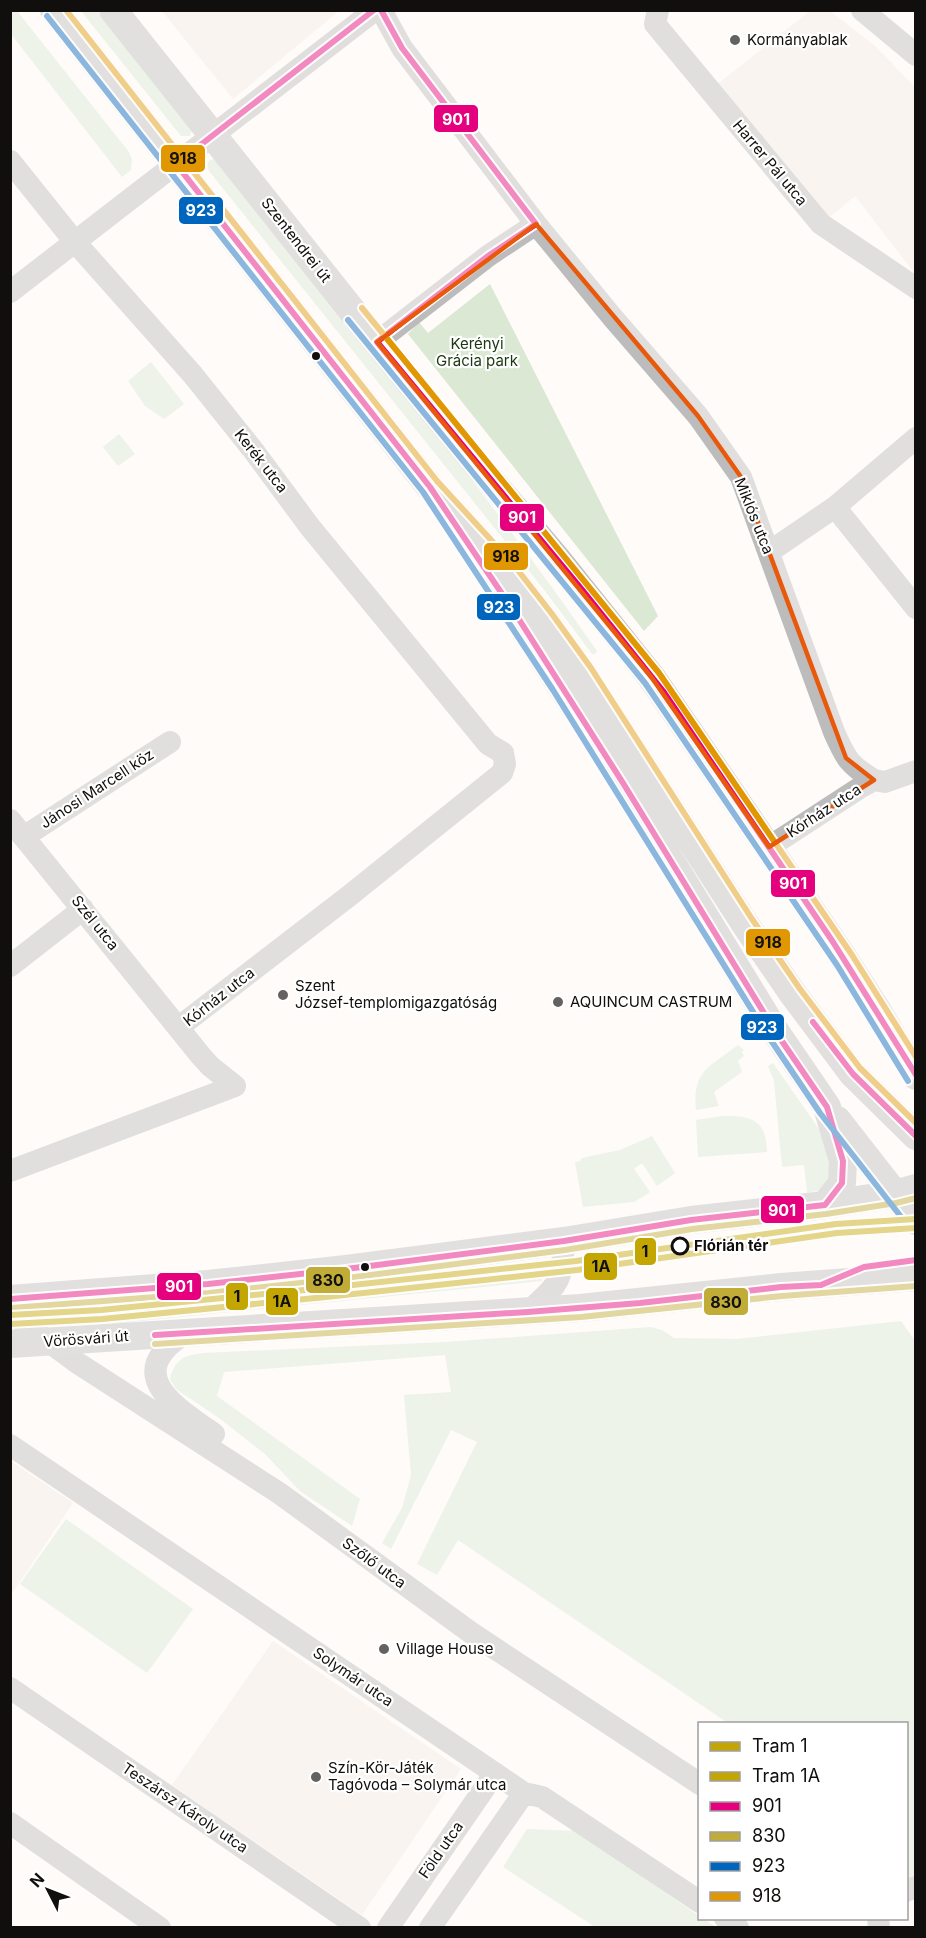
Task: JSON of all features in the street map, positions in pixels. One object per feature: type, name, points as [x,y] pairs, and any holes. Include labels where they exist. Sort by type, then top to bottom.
[{"type":"main road","points":[[54,10],[430,487],[513,610],[623,783],[775,1031],[827,1107],[905,1191],[915,1221]]},
{"type":"main road","name":"Szentendrei út","points":[[113,10],[377,342],[783,837],[915,1076]]},
{"type":"main road","points":[[430,487],[506,570],[583,673],[739,915],[793,994],[853,1074],[915,1136]]},
{"type":"main road","points":[[825,1205],[842,1183],[843,1161],[827,1107]]},
{"type":"main road","points":[[12,1300],[231,1282],[346,1269],[564,1241],[691,1220],[825,1205],[905,1191]]},
{"type":"main road","points":[[821,1285],[864,1267],[915,1260]]},
{"type":"main road","name":"Vörösvári út","points":[[10,1344],[528,1312],[640,1303],[781,1287],[915,1277]]},
{"type":"main road","points":[[821,1285],[857,1296],[915,1296]]},
{"type":"street","points":[[10,292],[375,10]]},
{"type":"street","name":"Miklós utca","points":[[381,10],[402,48],[536,224],[698,416],[741,477],[834,732],[846,758],[858,771],[874,780]]},
{"type":"street","name":"Harrer Pál utca","points":[[658,10],[655,24],[821,225],[915,288]]},
{"type":"street","points":[[862,10],[915,55]]},
{"type":"street","name":"Kerék utca","points":[[10,161],[75,242],[193,375],[310,527],[488,744],[503,753],[505,764]]},
{"type":"street","points":[[377,342],[488,256],[536,224]]},
{"type":"street","points":[[769,552],[835,507],[915,438]]},
{"type":"street","points":[[835,507],[915,608]]},
{"type":"street","name":"Jánosi Marcell köz","points":[[18,828],[170,742]]},
{"type":"street","name":"Kórház utca","points":[[10,1171],[235,1086],[210,1066],[179,1027],[493,781],[502,773],[505,764]]},
{"type":"street","name":"Kórház utca","points":[[783,837],[848,794],[874,780],[885,782],[915,771]]},
{"type":"street","name":"Szél utca","points":[[18,828],[179,1027]]},
{"type":"street","points":[[10,966],[83,909]]},
{"type":"street","points":[[528,1312],[558,1282],[562,1269],[564,1241]]},
{"type":"street","name":"Szőlő utca","points":[[12,1300],[50,1341],[76,1362],[246,1471],[470,1632],[698,1783]]},
{"type":"street","points":[[186,1333],[168,1346],[162,1356],[157,1369],[159,1388],[171,1402],[228,1444],[246,1471]]},
{"type":"street","name":"Solymár utca","points":[[10,1445],[524,1793],[542,1797],[698,1901]]},
{"type":"street","name":"Teszársz Károly utca","points":[[10,1688],[360,1928]]},
{"type":"street","name":"Föld utca","points":[[388,1928],[495,1773]]},
{"type":"street","points":[[441,1924],[524,1793]]},
{"type":"street","points":[[14,1833],[160,1928]]},
{"type":"highlighted area","points":[[536,224],[698,416],[741,477],[846,758],[874,780],[769,847],[652,678],[377,342]]},
{"type":"shaded area","points":[[162,11],[339,11],[233,99]]},
{"type":"shaded area","points":[[810,11],[830,11],[874,45],[915,87],[915,274],[855,196],[821,224],[710,90]]},
{"type":"shaded area","points":[[11,1461],[73,1503],[11,1595]]},
{"type":"shaded area","name":"Szín-Kör-Játék Tagóvoda – Solymár utca","points":[[273,1641],[461,1769],[362,1915],[172,1785]]},
{"type":"green space","points":[[11,10],[17,11],[129,152],[132,160],[131,170],[122,177],[11,34]]},
{"type":"green space","points":[[81,11],[97,11],[190,127],[192,130],[190,136],[181,136]]},
{"type":"green space","points":[[215,159],[459,463],[552,587],[597,651],[595,654],[592,654],[545,591],[209,171],[207,164],[210,160]]},
{"type":"green space","name":"Kerényi Grácia park","points":[[490,284],[658,616],[644,631],[408,334],[419,322],[428,333]]},
{"type":"green space","points":[[151,362],[184,404],[164,419],[145,406],[128,381]]},
{"type":"green space","points":[[119,434],[135,454],[118,466],[103,447]]},
{"type":"green space","points":[[738,1045],[744,1050],[742,1052],[744,1056],[738,1061],[742,1072],[714,1092],[719,1106],[696,1110],[697,1086],[700,1078],[711,1065]]},
{"type":"green space","points":[[773,1063],[828,1142],[837,1163],[821,1190],[807,1193],[804,1165],[782,1167],[774,1081],[768,1066]]},
{"type":"green space","points":[[722,1116],[742,1117],[760,1126],[764,1132],[767,1152],[698,1157],[696,1120]]},
{"type":"green space","points":[[652,1136],[675,1173],[657,1186],[642,1163],[634,1169],[650,1192],[634,1202],[583,1207],[575,1162],[582,1158],[620,1150]]},
{"type":"green space","points":[[539,1260],[542,1281],[112,1324],[111,1306],[408,1276]]},
{"type":"green space","points":[[901,1321],[916,1342],[915,1879],[908,1879],[908,1722],[727,1722],[458,1540],[437,1575],[417,1564],[477,1442],[451,1430],[391,1549],[382,1543],[402,1508],[411,1475],[404,1395],[451,1392],[445,1355],[224,1372],[217,1396],[360,1499],[352,1526],[300,1491],[265,1454],[219,1418],[176,1389],[170,1379],[177,1363],[190,1356],[203,1353],[445,1342],[651,1327],[662,1330],[674,1338],[737,1339]]},
{"type":"green space","points":[[66,1519],[193,1609],[147,1673],[20,1584]]},
{"type":"green space","points":[[527,1829],[578,1831],[698,1915],[698,1920],[705,1920],[716,1927],[595,1927],[503,1867]]},
{"type":"tram line","name":"1","points":[[10,1315],[101,1310],[325,1288],[576,1261],[836,1224],[916,1219]]},
{"type":"tram line","name":"1A","points":[[10,1324],[102,1319],[326,1297],[577,1270],[837,1233],[916,1228]]},
{"type":"transit line","name":"918","points":[[66,10],[437,481],[513,564],[552,614],[591,668],[752,919],[800,989],[860,1068],[916,1123]]},
{"type":"transit line","name":"901","points":[[176,164],[374,10]]},
{"type":"transit line","name":"901","points":[[381,10],[402,48],[536,224]]},
{"type":"transit line","name":"923","points":[[47,16],[423,492],[553,690],[768,1036],[820,1113],[909,1227]]},
{"type":"transit line","name":"901","points":[[10,1299],[208,1284],[346,1269],[564,1241],[691,1220],[825,1205],[842,1183],[843,1161],[827,1107],[775,1031],[623,783],[513,610],[430,487],[176,164]]},
{"type":"transit line","name":"901","points":[[377,342],[488,256],[536,224]]},
{"type":"transit line","name":"918","points":[[362,308],[659,673],[852,955],[916,1057]]},
{"type":"transit line","name":"923","points":[[348,320],[645,683],[837,965],[908,1081]]},
{"type":"transit line","name":"901","points":[[377,342],[663,691],[833,942],[916,1075]]},
{"type":"transit line","name":"901","points":[[813,1022],[853,1074],[916,1136]]},
{"type":"transit line","name":"830","points":[[11,1308],[209,1293],[347,1278],[565,1250],[692,1229],[826,1214],[916,1198]]},
{"type":"transit line","name":"901","points":[[155,1335],[640,1303],[781,1287],[821,1285],[864,1267],[916,1260]]},
{"type":"transit line","name":"830","points":[[155,1344],[581,1317],[782,1296],[916,1286]]},
{"type":"place","name":"Kormányablak","points":[[735,40]]},
{"type":"place","name":"Szent József-templomigazgatóság","points":[[283,995]]},
{"type":"place","name":"AQUINCUM CASTRUM","points":[[558,1002]]},
{"type":"place","name":"Flórián tér","points":[[680,1246]]},
{"type":"place","name":"Village House","points":[[384,1649]]},
{"type":"place","name":"Szín-Kör-Játék Tagóvoda – Solymár utca","points":[[316,1777]]}]
